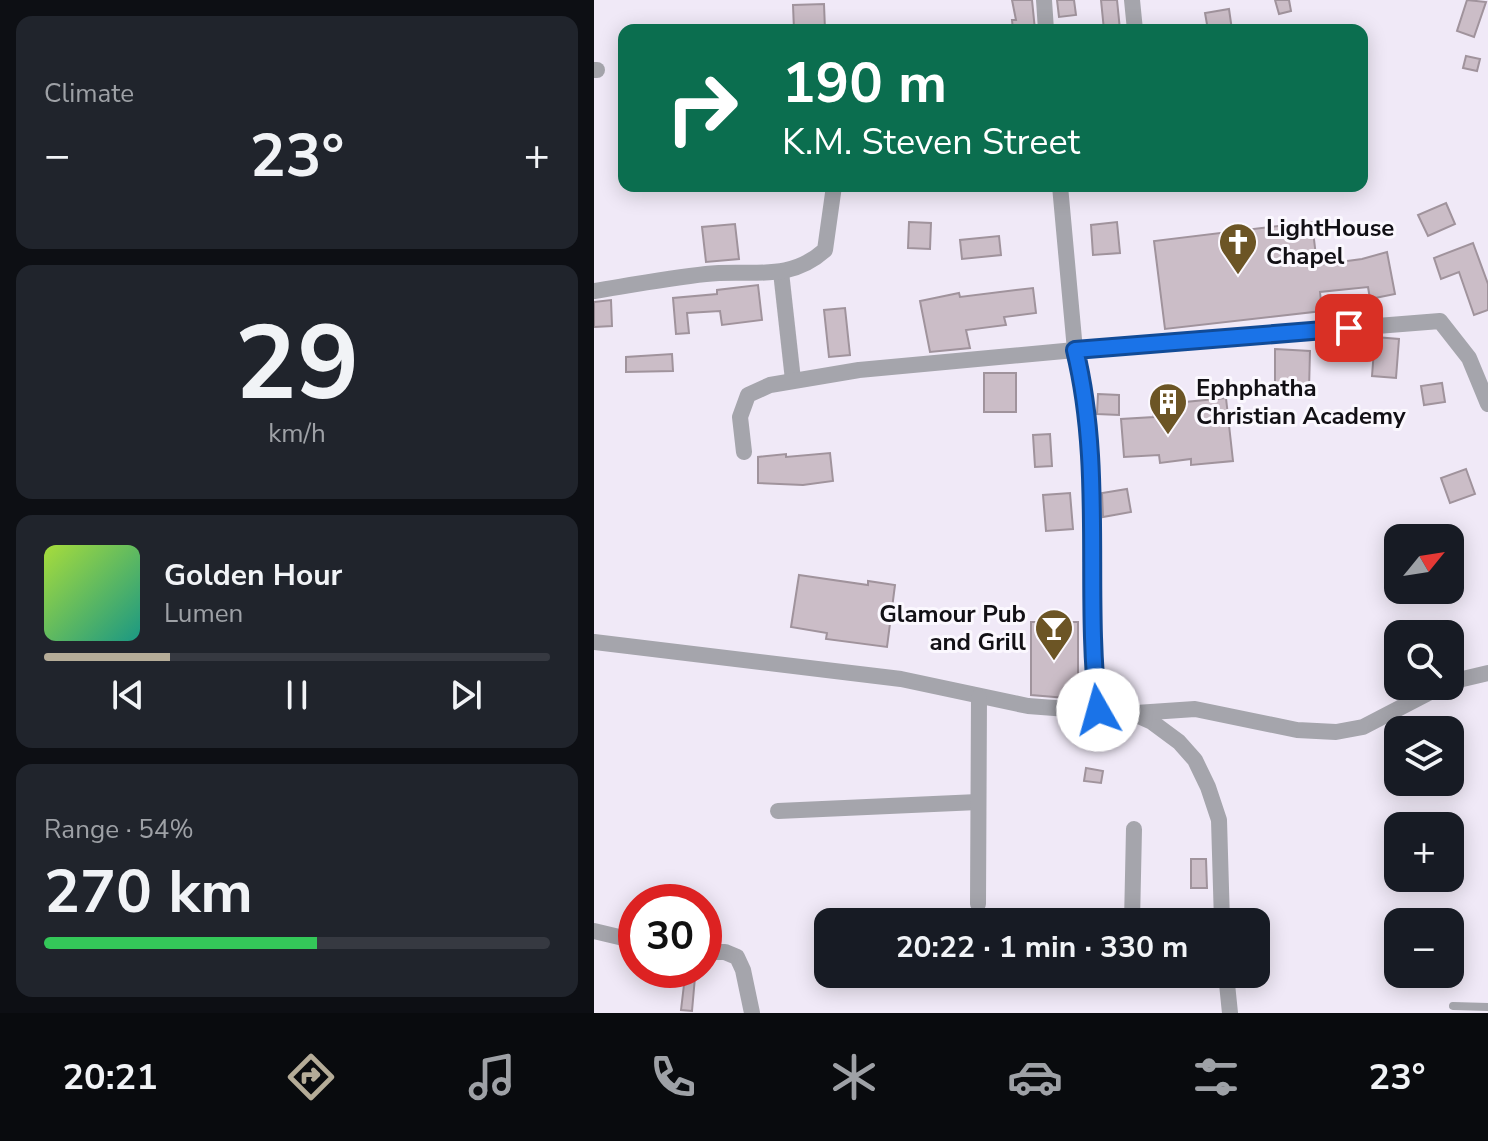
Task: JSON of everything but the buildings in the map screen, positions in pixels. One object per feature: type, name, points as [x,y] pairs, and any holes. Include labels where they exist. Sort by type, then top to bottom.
[{"type":"street","points":[[1044,0],[1046,24]]},
{"type":"street","points":[[1132,0],[1134,24]]},
{"type":"street","points":[[594,291],[707,273],[781,272],[810,263],[825,250],[833,192]]},
{"type":"street","points":[[1061,192],[1075,350],[1085,393],[1092,505],[1092,659],[1098,710]]},
{"type":"street","points":[[781,272],[793,380]]},
{"type":"street","points":[[744,452],[740,417],[748,395],[770,385],[793,380],[859,370],[1075,350],[1440,321],[1469,358],[1488,404]]},
{"type":"street","points":[[594,642],[901,679],[1028,706],[1134,714],[1195,709],[1297,730],[1336,732],[1363,727],[1415,700]]},
{"type":"street","points":[[1464,679],[1488,673]]},
{"type":"street","points":[[978,904],[979,697]]},
{"type":"street","points":[[1134,714],[1152,722],[1179,742],[1195,760],[1208,787],[1219,820],[1222,908]]},
{"type":"street","points":[[778,811],[978,802]]},
{"type":"street","points":[[1132,908],[1134,829]]},
{"type":"street","points":[[594,931],[618,937]]},
{"type":"street","points":[[722,952],[737,957],[743,970],[752,1013]]},
{"type":"street","points":[[1227,988],[1230,1013]]},
{"type":"lane","points":[[1453,1006],[1488,1007]]},
{"type":"place","name":"LightHouse Chapel","points":[[1238,276]]},
{"type":"place","name":"Ephphatha Christian Academy","points":[[1168,436]]},
{"type":"place","name":"Glamour Pub and Grill","points":[[1054,662]]},
{"type":"route","points":[[1098,710],[1092,659],[1092,505],[1085,393],[1075,350],[1349,328]]}]
